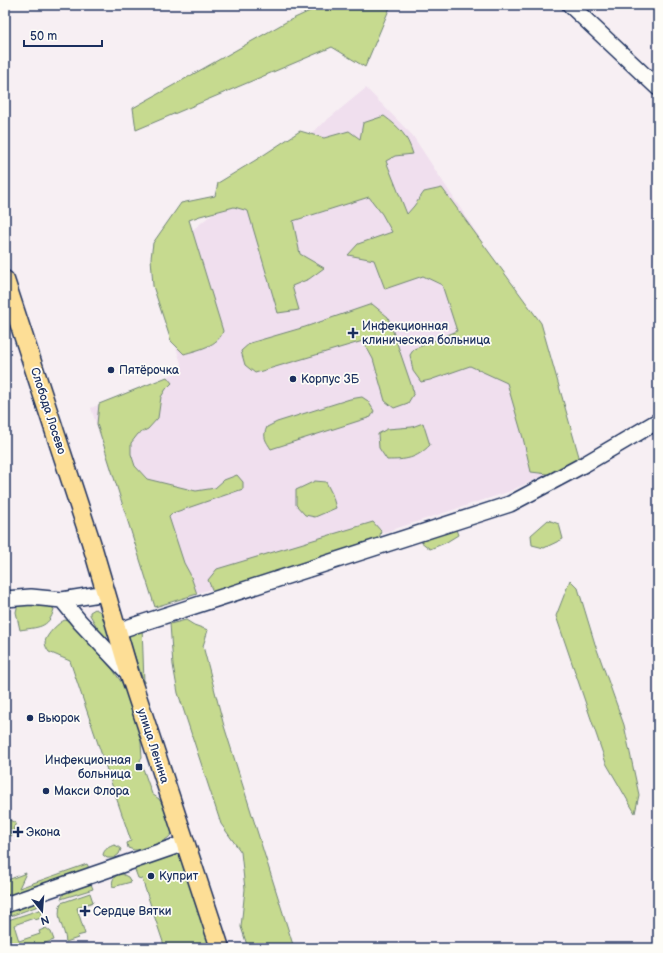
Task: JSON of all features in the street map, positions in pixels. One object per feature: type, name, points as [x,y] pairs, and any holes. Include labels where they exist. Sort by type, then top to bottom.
[{"type":"main road","name":"Слобода Лосево","points":[[5,280],[92,542]]},
{"type":"main road","name":"улица Ленина","points":[[92,542],[130,675],[220,948]]},
{"type":"street","points":[[570,5],[658,88]]},
{"type":"street","points":[[117,631],[510,504],[585,464],[658,421]]},
{"type":"street","points":[[5,599],[31,597],[62,600],[106,593]]},
{"type":"street","points":[[62,600],[80,622],[130,675]]},
{"type":"street","points":[[5,906],[185,843]]},
{"type":"shaded area","name":"Инфекционная клиническая больница","points":[[366,88],[413,136],[529,313],[571,463],[508,492],[155,607],[91,408],[183,370],[151,264]]},
{"type":"green space","points":[[323,5],[391,5],[365,67],[332,47],[136,130],[133,108],[286,22]]},
{"type":"green space","points":[[384,116],[402,132],[413,154],[395,156],[386,161],[407,214],[424,192],[442,188],[541,323],[580,460],[556,475],[531,472],[507,383],[470,366],[421,382],[413,371],[410,355],[414,349],[457,331],[442,285],[423,276],[385,289],[374,260],[348,255],[358,244],[392,232],[382,214],[369,197],[293,221],[300,254],[324,268],[309,279],[292,286],[299,310],[278,313],[248,211],[234,207],[189,220],[223,331],[217,340],[207,347],[184,354],[171,341],[153,286],[151,258],[153,243],[181,203],[215,196],[218,183],[300,131],[324,138],[349,131],[360,139],[363,123]]},
{"type":"green space","points":[[372,304],[388,317],[414,393],[408,403],[394,408],[385,401],[373,359],[363,341],[255,373],[245,365],[241,351],[250,343],[305,327]]},
{"type":"green space","points":[[167,377],[172,383],[161,397],[158,418],[148,429],[138,434],[131,443],[131,454],[135,466],[147,479],[196,491],[215,488],[224,480],[237,475],[243,482],[243,489],[173,513],[169,517],[184,563],[190,574],[197,594],[155,607],[97,424],[99,404]]},
{"type":"green space","points":[[362,397],[368,401],[374,411],[371,417],[271,449],[266,441],[265,434],[267,427],[277,422],[350,399]]},
{"type":"green space","points":[[423,423],[430,445],[425,450],[410,458],[387,460],[379,448],[378,434],[387,429],[412,427]]},
{"type":"green space","points":[[315,481],[326,482],[332,494],[336,508],[315,517],[305,515],[296,505],[296,490]]},
{"type":"green space","points":[[548,520],[559,524],[563,539],[544,548],[532,545],[531,535]]},
{"type":"green space","points":[[373,522],[381,531],[379,540],[214,594],[208,580],[217,569]]},
{"type":"green space","points":[[455,527],[458,535],[445,543],[430,549],[420,541],[434,532]]},
{"type":"green space","points":[[570,580],[578,588],[595,644],[624,725],[639,795],[635,813],[606,763],[556,616]]},
{"type":"green space","points":[[43,601],[54,609],[52,616],[46,624],[20,630],[16,612],[18,604]]},
{"type":"green space","points":[[95,609],[102,613],[108,624],[109,635],[106,637],[98,629],[90,615],[90,612]]},
{"type":"green space","points":[[65,620],[71,622],[113,670],[128,694],[140,729],[142,757],[140,760],[152,794],[159,799],[168,814],[173,831],[171,835],[158,844],[137,850],[128,848],[127,843],[131,841],[70,661],[49,652],[45,645],[46,639],[50,632],[59,623]]},
{"type":"green space","points":[[186,620],[194,625],[208,630],[203,646],[224,726],[294,948],[248,948],[241,927],[245,889],[241,852],[221,824],[178,693],[173,665],[170,624]]},
{"type":"green space","points":[[142,625],[144,683],[126,631]]},
{"type":"green space","points":[[5,818],[16,823],[12,836],[5,836]]},
{"type":"green space","points":[[114,845],[121,849],[119,854],[114,858],[107,858],[103,855],[109,847]]},
{"type":"green space","points":[[173,854],[178,854],[182,858],[213,948],[165,948],[142,879],[138,878],[135,870],[138,866]]},
{"type":"green space","points":[[87,864],[89,868],[5,898],[5,881],[26,873],[19,888]]},
{"type":"green space","points":[[122,874],[128,877],[131,882],[113,887],[112,882],[114,878],[117,875]]},
{"type":"green space","points":[[91,884],[93,889],[61,899],[64,893]]},
{"type":"green space","points":[[90,893],[93,902],[77,908],[85,934],[77,936],[78,938],[66,942],[59,914],[61,903]]},
{"type":"green space","points":[[34,903],[41,905],[5,918],[5,913]]},
{"type":"green space","points":[[42,909],[41,918],[35,920],[34,918],[14,925],[19,941],[40,934],[39,931],[46,928],[51,932],[54,940],[30,948],[5,948],[5,921]]},
{"type":"place","name":"Инфекционная клиническая больница","points":[[353,333]]},
{"type":"place","name":"Пятёрочка","points":[[111,370]]},
{"type":"place","name":"Корпус 3Б","points":[[293,379]]},
{"type":"place","name":"Вьюрок","points":[[30,718]]},
{"type":"place","name":"Инфекционная больница","points":[[139,767]]},
{"type":"place","name":"Макси Флора","points":[[46,791]]},
{"type":"place","name":"Экона","points":[[18,832]]},
{"type":"place","name":"Куприт","points":[[151,876]]},
{"type":"place","name":"Сердце Вятки","points":[[85,911]]}]
